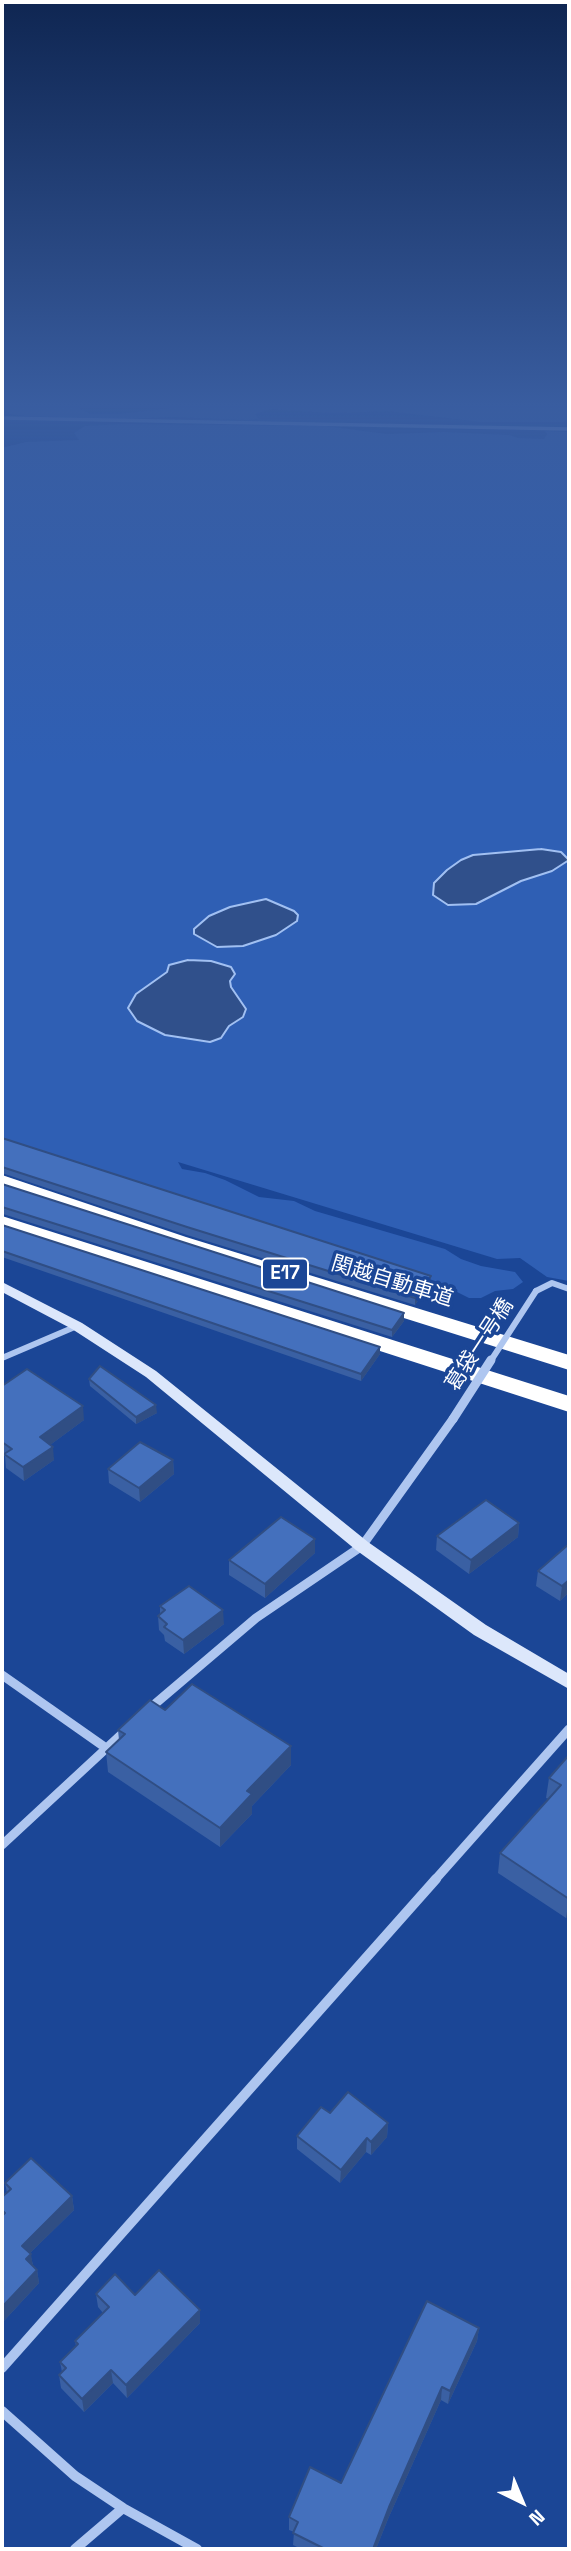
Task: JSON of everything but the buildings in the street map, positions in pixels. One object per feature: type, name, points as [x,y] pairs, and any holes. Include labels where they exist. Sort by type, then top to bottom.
[{"type":"highway","name":"関越自動車道","points":[[2,1181],[179,1241],[569,1363]]},
{"type":"highway","name":"E17","points":[[2,1222],[569,1404]]},
{"type":"street","name":"葛袋一号橋","points":[[362,1546],[453,1419],[536,1291],[552,1283],[569,1289]]},
{"type":"street","points":[[2,1286],[77,1326],[151,1374],[362,1546],[480,1630],[569,1682]]},
{"type":"street","points":[[2,1358],[77,1326]]},
{"type":"street","points":[[142,1715],[256,1618],[362,1546]]},
{"type":"street","points":[[2,1675],[106,1748]]},
{"type":"street","points":[[2,1845],[133,1723]]},
{"type":"street","points":[[2,2368],[569,1729]]},
{"type":"street","points":[[2,2411],[75,2476],[123,2508],[197,2549]]},
{"type":"street","points":[[75,2549],[123,2508]]},
{"type":"shaded area","points":[[2,527],[569,527],[569,1281],[547,1277],[520,1258],[497,1259],[178,1162],[182,1169],[225,1180],[259,1197],[294,1201],[315,1211],[445,1249],[461,1259],[481,1266],[515,1272],[523,1282],[513,1289],[495,1291],[481,1298],[469,1298],[445,1286],[405,1276],[2,1149]]},
{"type":"shaded area","points":[[541,849],[561,852],[569,860],[552,871],[521,881],[476,904],[448,905],[433,895],[434,883],[461,860],[473,855]]},
{"type":"shaded area","points":[[266,899],[294,911],[298,915],[297,921],[276,935],[243,946],[217,947],[194,934],[194,929],[209,916],[230,907]]},
{"type":"shaded area","points":[[188,960],[211,961],[231,967],[235,974],[230,981],[231,987],[246,1009],[243,1017],[229,1026],[221,1038],[210,1042],[165,1035],[137,1021],[128,1008],[136,994],[167,972],[169,965]]}]
